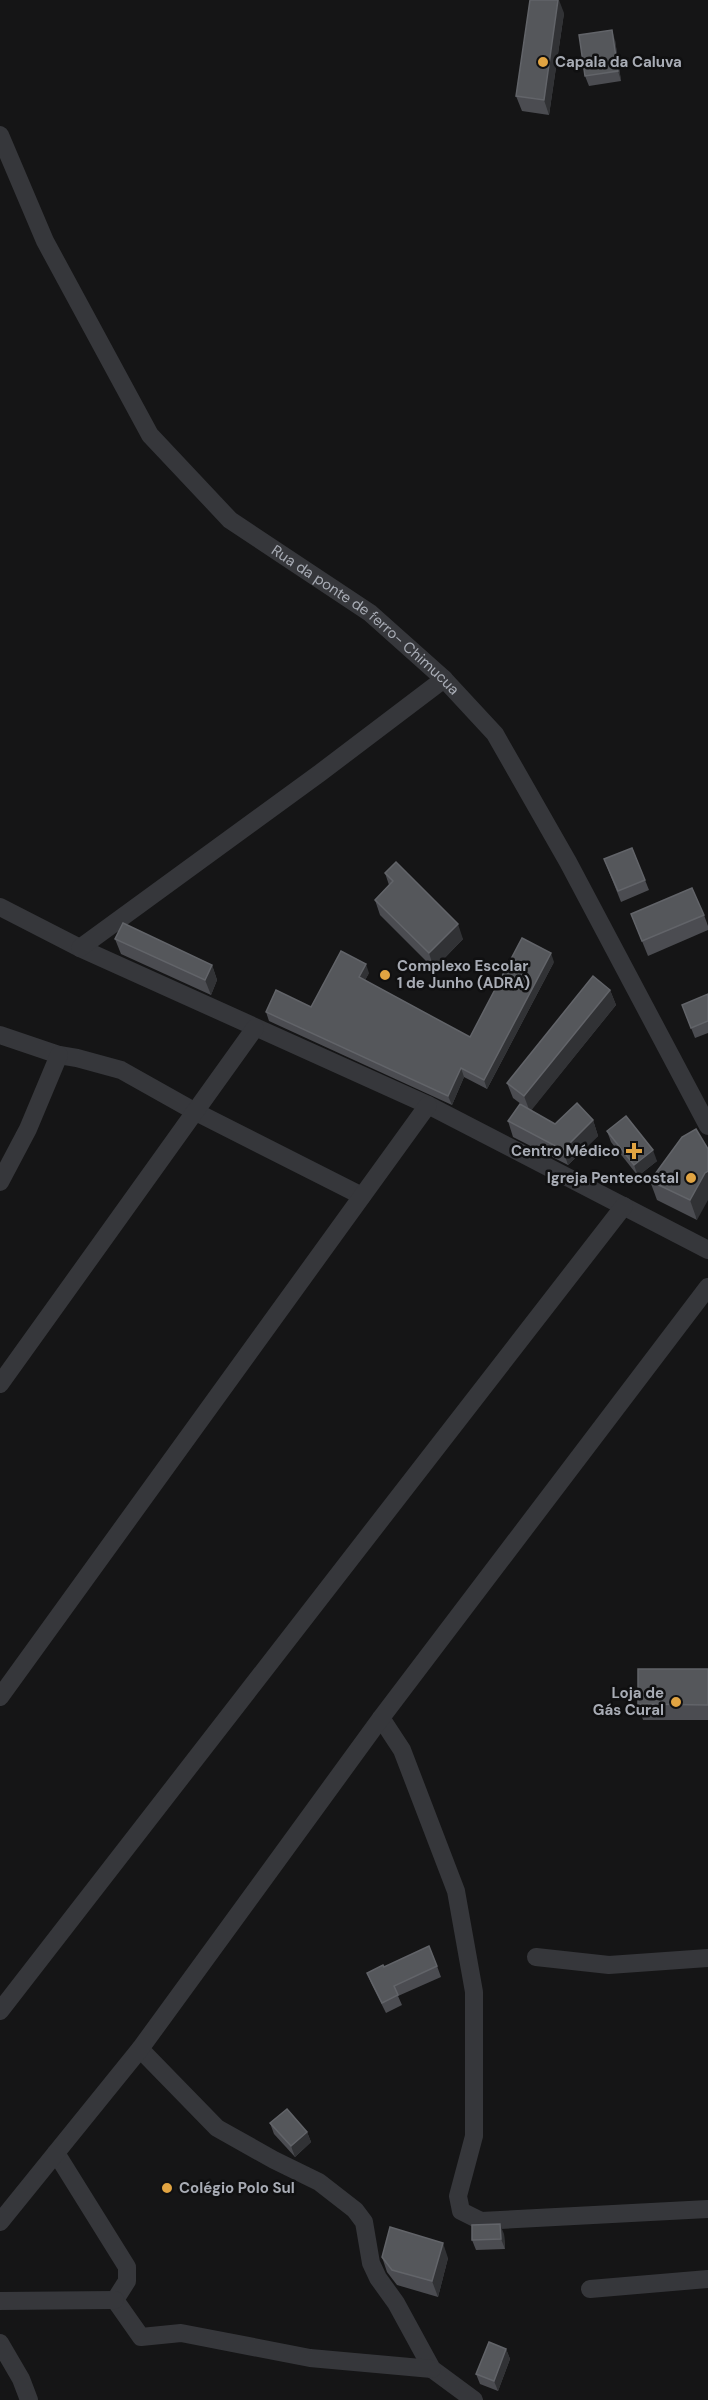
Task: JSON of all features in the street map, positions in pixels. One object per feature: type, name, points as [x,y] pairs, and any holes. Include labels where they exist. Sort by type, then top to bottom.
[{"type":"street","name":"Rua da ponte de ferro- Chimucua","points":[[0,135],[45,241],[150,435],[230,520],[370,614],[444,679],[495,734],[574,873],[708,1126]]},
{"type":"street","points":[[80,948],[320,773],[444,679]]},
{"type":"street","points":[[3,913],[428,1106],[708,1250]]},
{"type":"street","points":[[3,1375],[255,1028]]},
{"type":"street","points":[[0,1035],[59,1055],[122,1070],[194,1111],[362,1197]]},
{"type":"street","points":[[0,1182],[28,1129],[59,1055]]},
{"type":"street","points":[[0,1697],[428,1106]]},
{"type":"street","points":[[0,2011],[624,1206]]},
{"type":"street","points":[[0,2222],[140,2049],[381,1718],[708,1287]]},
{"type":"street","points":[[381,1718],[402,1750],[456,1891],[474,1992],[474,2136],[459,2196],[461,2211],[481,2221],[708,2209]]},
{"type":"street","points":[[536,1957],[609,1965],[708,1958]]},
{"type":"street","points":[[140,2049],[217,2128],[274,2160],[320,2182],[355,2210],[364,2222],[371,2263],[378,2278],[396,2303],[432,2369],[474,2400]]},
{"type":"street","points":[[57,2153],[127,2267],[127,2281],[115,2300]]},
{"type":"street","points":[[590,2289],[708,2279]]},
{"type":"street","points":[[115,2300],[141,2337],[181,2333],[310,2358],[432,2369]]},
{"type":"street","points":[[0,2301],[115,2300]]},
{"type":"street","points":[[0,2343],[21,2379],[29,2400]]},
{"type":"building","name":"Capala da Caluva","points":[[530,0],[558,0],[544,100],[516,96]]},
{"type":"building","points":[[612,30],[618,71],[585,76],[579,35]]},
{"type":"building","points":[[632,848],[645,880],[618,891],[604,859]]},
{"type":"building","points":[[396,862],[458,924],[429,953],[375,900],[393,881],[385,873]]},
{"type":"building","points":[[692,888],[704,915],[642,941],[631,914]]},
{"type":"building","points":[[123,923],[212,965],[205,980],[115,939]]},
{"type":"building","points":[[522,938],[551,953],[484,1080],[461,1068],[448,1096],[266,1012],[276,990],[311,1007],[341,951],[366,964],[359,977],[470,1037]]},
{"type":"building","points":[[593,976],[610,990],[524,1096],[507,1083]]},
{"type":"building","points":[[708,994],[708,1021],[691,1028],[682,1005]]},
{"type":"building","points":[[577,1103],[593,1120],[563,1150],[508,1121],[520,1104],[555,1124]]},
{"type":"building","name":"Centro Médico","points":[[626,1116],[653,1150],[634,1165],[607,1131]]},
{"type":"building","points":[[696,1129],[708,1149],[708,1171],[690,1200],[650,1181],[682,1137]]},
{"type":"building","points":[[638,1669],[708,1669],[708,1705],[638,1704]]},
{"type":"building","points":[[429,1946],[437,1966],[394,1986],[398,1995],[382,2003],[367,1973]]},
{"type":"building","points":[[287,2109],[307,2132],[291,2146],[270,2123]]},
{"type":"building","points":[[500,2224],[501,2239],[472,2240],[472,2225]]},
{"type":"building","points":[[390,2227],[443,2243],[432,2281],[392,2270],[382,2257]]},
{"type":"building","points":[[489,2342],[506,2349],[494,2381],[476,2374]]},
{"type":"place","name":"Capala da Caluva","points":[[543,62]]},
{"type":"place","name":"Complexo Escolar 1 de Junho (ADRA)","points":[[385,975]]},
{"type":"place","name":"Centro Médico","points":[[634,1151]]},
{"type":"place","name":"Igreja Pentecostal","points":[[691,1178]]},
{"type":"place","name":"Loja de Gás Cural","points":[[676,1702]]},
{"type":"place","name":"Colégio Polo Sul","points":[[167,2188]]}]
